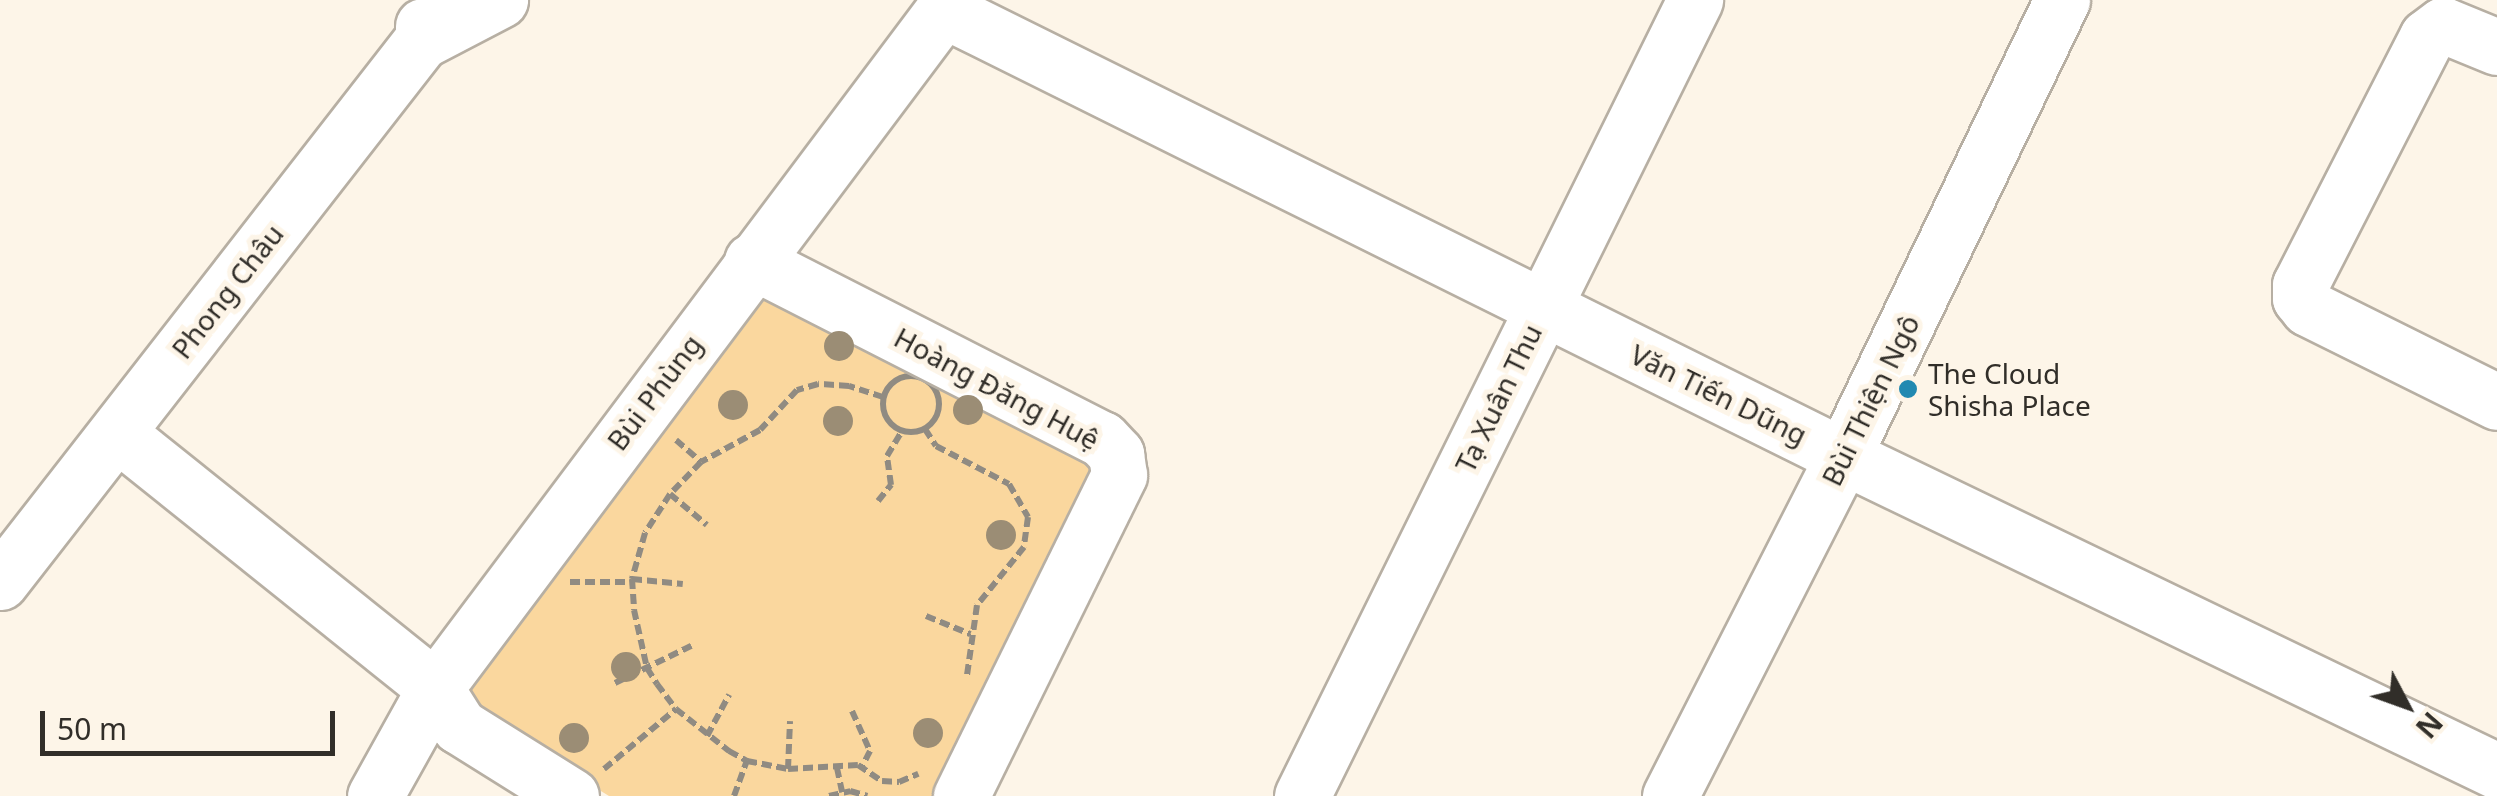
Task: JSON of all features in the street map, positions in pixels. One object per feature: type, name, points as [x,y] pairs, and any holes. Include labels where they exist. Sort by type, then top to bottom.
[{"type":"street","points":[[434,13],[500,0]]},
{"type":"street","name":"Tạ Xuân Thu","points":[[1302,796],[1695,0]]},
{"type":"street","name":"Bùi Thiện Ngô","points":[[1670,796],[1843,456],[2062,0]]},
{"type":"street","name":"Văn Tiến Dũng","points":[[948,5],[1843,456],[2497,770]]},
{"type":"street","name":"Bùi Phùng","points":[[375,796],[435,688],[948,5]]},
{"type":"street","name":"Phong Châu","points":[[0,582],[434,13]]},
{"type":"street","points":[[2497,47],[2442,25],[2428,36],[2300,285],[2300,298],[2308,308],[2497,402]]},
{"type":"street","name":"Hoàng Đăng Huệ","points":[[752,261],[1102,439],[1116,454],[1118,476],[943,784]]},
{"type":"street","points":[[116,434],[435,688],[459,726],[582,787]]},
{"type":"path","points":[[910,363],[944,380]]},
{"type":"path","points":[[916,376],[931,384],[938,408],[924,429],[902,431],[885,418],[883,397],[899,378],[916,376]]},
{"type":"path","points":[[883,397],[849,386],[818,384],[797,390],[760,430],[713,452],[670,494],[645,533],[632,580],[647,668],[676,709],[707,736],[747,761],[788,769],[862,767],[882,781],[943,784]]},
{"type":"path","points":[[924,429],[936,446],[1009,484],[1028,517],[1024,546],[977,605],[970,634],[966,692]]},
{"type":"path","points":[[878,501],[891,485],[887,456],[902,431]]},
{"type":"path","points":[[670,494],[707,526]]},
{"type":"path","points":[[554,582],[632,580],[683,584]]},
{"type":"path","points":[[926,616],[970,634]]},
{"type":"path","points":[[615,683],[691,646]]},
{"type":"path","points":[[707,736],[729,696]]},
{"type":"path","points":[[582,787],[676,709]]},
{"type":"path","points":[[852,711],[870,751],[862,767]]},
{"type":"path","points":[[788,769],[790,721]]},
{"type":"path","points":[[734,796],[747,761]]},
{"type":"path","points":[[837,768],[842,792]]},
{"type":"path","points":[[829,796],[842,792],[867,796]]},
{"type":"shaded area","points":[[774,291],[1073,440],[1098,470],[947,796],[609,796],[494,725],[474,703],[469,685],[734,307]]},
{"type":"place","name":"The Cloud Shisha Place","points":[[1908,389]]}]
